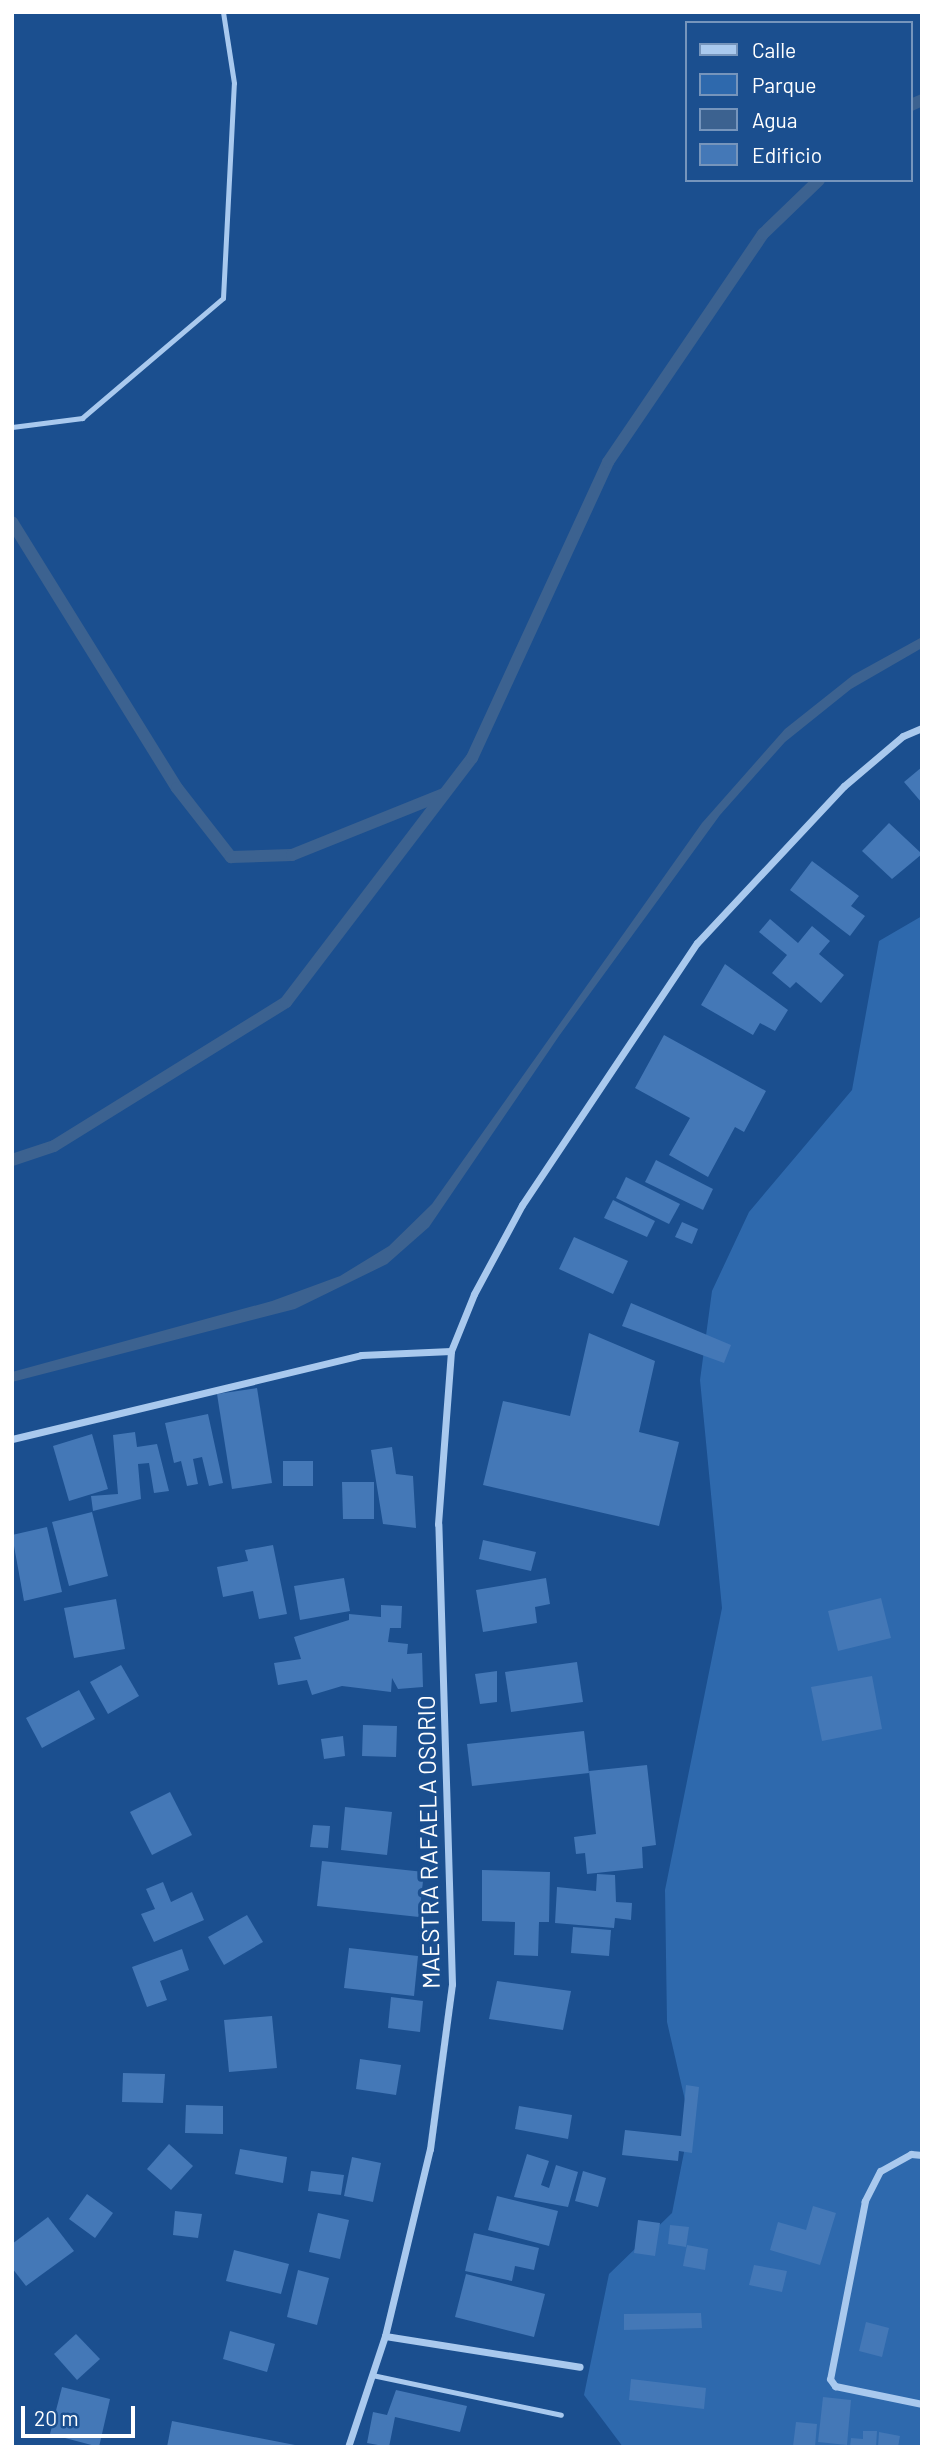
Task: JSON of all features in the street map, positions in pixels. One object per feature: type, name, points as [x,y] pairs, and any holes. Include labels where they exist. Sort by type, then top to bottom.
[{"type":"street","name":"MAESTRA RAFAELA OSORIO","points":[[348,2447],[385,2336],[430,2149],[452,1984],[438,1524],[451,1351],[474,1294],[522,1205],[697,943],[844,786],[903,736],[922,728]]},
{"type":"street","points":[[12,1439],[361,1355],[451,1351]]},
{"type":"street","points":[[922,2155],[911,2154],[880,2171],[865,2201],[830,2379],[835,2386],[922,2404]]},
{"type":"street","points":[[385,2336],[580,2367]]},
{"type":"lane","points":[[12,427],[82,418],[222,298],[234,83],[223,12]]},
{"type":"lane","points":[[372,2375],[561,2415]]},
{"type":"green space","points":[[922,916],[922,2447],[623,2447],[584,2395],[609,2274],[672,2213],[690,2122],[667,2022],[665,1890],[722,1608],[700,1380],[712,1291],[749,1212],[852,1090],[879,941]]},
{"type":"water","points":[[922,637],[922,648],[851,689],[785,742],[720,815],[559,1036],[429,1227],[387,1264],[295,1309],[12,1382],[12,1372],[272,1301],[340,1276],[389,1246],[432,1204],[702,823],[785,729],[853,675]]},
{"type":"building","points":[[922,767],[922,803],[904,782]]},
{"type":"building","points":[[889,823],[922,854],[892,879],[862,851]]},
{"type":"building","points":[[812,861],[859,896],[851,906],[865,916],[850,936],[790,890]]},
{"type":"building","points":[[770,919],[798,943],[812,926],[830,941],[819,954],[844,975],[821,1003],[796,982],[790,988],[772,973],[787,955],[759,932]]},
{"type":"building","points":[[725,964],[788,1010],[775,1031],[760,1023],[753,1035],[701,1005]]},
{"type":"building","points":[[664,1035],[766,1091],[744,1132],[735,1127],[708,1177],[669,1155],[690,1118],[635,1088]]},
{"type":"building","points":[[656,1160],[713,1189],[703,1210],[645,1182]]},
{"type":"building","points":[[626,1177],[680,1204],[669,1224],[616,1198]]},
{"type":"building","points":[[613,1200],[655,1221],[647,1237],[604,1218]]},
{"type":"building","points":[[682,1222],[698,1229],[692,1244],[675,1237]]},
{"type":"building","points":[[574,1237],[628,1261],[613,1294],[559,1269]]},
{"type":"building","points":[[631,1303],[731,1345],[724,1363],[622,1326]]},
{"type":"building","points":[[589,1333],[655,1361],[639,1432],[679,1442],[659,1526],[483,1485],[503,1401],[570,1416]]},
{"type":"building","points":[[257,1388],[272,1483],[232,1489],[217,1394]]},
{"type":"building","points":[[208,1414],[223,1483],[209,1486],[202,1457],[193,1459],[198,1484],[187,1486],[181,1461],[174,1463],[165,1423]]},
{"type":"building","points":[[135,1432],[137,1447],[157,1444],[169,1491],[154,1493],[149,1463],[138,1464],[141,1499],[93,1511],[91,1496],[118,1494],[113,1435]]},
{"type":"building","points":[[92,1434],[108,1489],[69,1501],[53,1446]]},
{"type":"building","points":[[392,1447],[396,1474],[413,1476],[416,1528],[383,1524],[371,1450]]},
{"type":"building","points":[[283,1461],[313,1461],[313,1486],[283,1486]]},
{"type":"building","points":[[342,1482],[374,1482],[374,1519],[343,1519]]},
{"type":"building","points":[[92,1512],[108,1576],[69,1586],[52,1522]]},
{"type":"building","points":[[47,1527],[62,1592],[24,1601],[12,1535]]},
{"type":"building","points":[[483,1540],[536,1552],[531,1571],[479,1559]]},
{"type":"building","points":[[273,1545],[287,1614],[259,1619],[253,1591],[223,1597],[217,1567],[248,1561],[245,1550]]},
{"type":"building","points":[[344,1578],[350,1611],[300,1620],[294,1586]]},
{"type":"building","points":[[546,1578],[550,1604],[535,1607],[537,1623],[483,1632],[476,1590]]},
{"type":"building","points":[[881,1598],[891,1638],[838,1651],[828,1611]]},
{"type":"building","points":[[116,1599],[125,1649],[74,1658],[64,1608]]},
{"type":"building","points":[[381,1605],[402,1606],[401,1628],[390,1628],[388,1642],[408,1644],[407,1654],[422,1653],[423,1687],[398,1689],[392,1678],[391,1692],[342,1686],[312,1695],[307,1680],[278,1685],[274,1663],[301,1659],[294,1637],[349,1620],[349,1614],[381,1617]]},
{"type":"building","points":[[577,1662],[583,1702],[511,1712],[505,1672]]},
{"type":"building","points":[[121,1665],[139,1696],[108,1714],[90,1682]]},
{"type":"building","points":[[497,1671],[497,1702],[480,1704],[475,1674]]},
{"type":"building","points":[[872,1676],[882,1729],[822,1741],[811,1687]]},
{"type":"building","points":[[79,1690],[95,1719],[42,1748],[26,1718]]},
{"type":"building","points":[[363,1725],[397,1726],[396,1757],[362,1756]]},
{"type":"building","points":[[584,1731],[589,1773],[472,1786],[467,1744]]},
{"type":"building","points":[[343,1736],[345,1756],[324,1759],[321,1739]]},
{"type":"building","points":[[647,1765],[656,1845],[642,1847],[643,1868],[587,1874],[585,1853],[576,1854],[574,1837],[596,1834],[589,1771]]},
{"type":"building","points":[[170,1792],[192,1835],[152,1855],[130,1812]]},
{"type":"building","points":[[345,1807],[392,1812],[387,1855],[341,1850]]},
{"type":"building","points":[[313,1825],[330,1826],[328,1848],[310,1847]]},
{"type":"building","points":[[322,1861],[424,1872],[419,1917],[317,1906]]},
{"type":"building","points":[[482,1870],[550,1872],[549,1922],[539,1922],[538,1956],[514,1955],[515,1922],[482,1921]]},
{"type":"building","points":[[597,1874],[615,1875],[616,1902],[632,1903],[631,1920],[615,1918],[614,1928],[555,1923],[557,1887],[596,1891]]},
{"type":"building","points":[[163,1882],[171,1902],[192,1892],[204,1920],[154,1942],[141,1914],[155,1909],[146,1889]]},
{"type":"building","points":[[247,1915],[263,1942],[224,1965],[208,1937]]},
{"type":"building","points":[[573,1927],[611,1930],[609,1956],[571,1953]]},
{"type":"building","points":[[349,1948],[418,1956],[414,1996],[344,1988]]},
{"type":"building","points":[[182,1949],[189,1970],[160,1981],[167,2000],[147,2007],[132,1967]]},
{"type":"building","points":[[497,1981],[571,1991],[563,2030],[489,2019]]},
{"type":"building","points":[[391,1997],[423,2001],[420,2032],[388,2028]]},
{"type":"building","points":[[272,2016],[277,2068],[229,2072],[224,2020]]},
{"type":"building","points":[[360,2059],[401,2065],[396,2095],[356,2089]]},
{"type":"building","points":[[123,2073],[165,2074],[163,2103],[122,2102]]},
{"type":"building","points":[[686,2085],[699,2087],[692,2153],[679,2151],[678,2161],[622,2155],[625,2130],[681,2136]]},
{"type":"building","points":[[186,2105],[223,2106],[223,2134],[185,2133]]},
{"type":"building","points":[[519,2106],[572,2115],[568,2139],[515,2129]]},
{"type":"building","points":[[169,2144],[193,2166],[171,2190],[147,2169]]},
{"type":"building","points":[[240,2149],[287,2157],[283,2183],[235,2174]]},
{"type":"building","points":[[527,2154],[549,2161],[541,2185],[549,2188],[556,2165],[578,2172],[568,2207],[514,2197]]},
{"type":"building","points":[[352,2157],[381,2163],[373,2202],[344,2196]]},
{"type":"building","points":[[311,2171],[344,2175],[341,2195],[308,2191]]},
{"type":"building","points":[[583,2171],[606,2178],[598,2207],[575,2201]]},
{"type":"building","points":[[87,2194],[113,2213],[95,2238],[69,2219]]},
{"type":"building","points":[[497,2196],[558,2211],[549,2246],[488,2230]]},
{"type":"building","points":[[813,2206],[836,2213],[820,2265],[770,2250],[778,2222],[806,2230]]},
{"type":"building","points":[[175,2211],[202,2214],[198,2238],[173,2235]]},
{"type":"building","points":[[318,2213],[349,2220],[340,2259],[309,2252]]},
{"type":"building","points":[[48,2217],[74,2251],[26,2286],[12,2268],[12,2244]]},
{"type":"building","points":[[638,2220],[660,2223],[655,2256],[634,2253]]},
{"type":"building","points":[[670,2225],[689,2227],[686,2247],[668,2244]]},
{"type":"building","points":[[474,2233],[539,2248],[534,2270],[515,2266],[512,2281],[465,2271]]},
{"type":"building","points":[[687,2245],[708,2249],[705,2270],[683,2266]]},
{"type":"building","points":[[234,2250],[289,2264],[281,2294],[226,2281]]},
{"type":"building","points":[[754,2265],[787,2271],[782,2292],[749,2285]]},
{"type":"building","points":[[298,2270],[329,2278],[317,2325],[287,2317]]},
{"type":"building","points":[[466,2274],[545,2294],[534,2337],[455,2317]]},
{"type":"building","points":[[701,2313],[702,2328],[624,2330],[624,2314]]},
{"type":"building","points":[[866,2322],[889,2328],[882,2357],[859,2351]]},
{"type":"building","points":[[230,2331],[275,2344],[267,2372],[223,2359]]},
{"type":"building","points":[[76,2334],[100,2359],[77,2380],[54,2354]]},
{"type":"building","points":[[631,2379],[706,2388],[704,2409],[629,2400]]},
{"type":"building","points":[[62,2387],[110,2399],[99,2447],[50,2434]]},
{"type":"building","points":[[396,2390],[467,2406],[460,2432],[395,2417],[389,2447],[367,2443],[373,2412],[387,2415]]},
{"type":"building","points":[[823,2397],[851,2400],[847,2445],[818,2442]]},
{"type":"building","points":[[172,2421],[295,2445],[295,2447],[167,2447]]},
{"type":"building","points":[[796,2422],[817,2424],[815,2447],[793,2446]]},
{"type":"building","points":[[863,2431],[877,2431],[876,2447],[850,2447],[851,2438],[863,2439]]},
{"type":"building","points":[[879,2432],[900,2436],[898,2447],[878,2447]]},
{"type":"waterway","points":[[913,104],[922,100]]},
{"type":"waterway","points":[[12,1160],[54,1146],[286,1002],[472,758],[608,462],[763,234],[817,182]]},
{"type":"waterway","points":[[12,522],[177,788],[231,857],[292,855],[444,794]]}]
